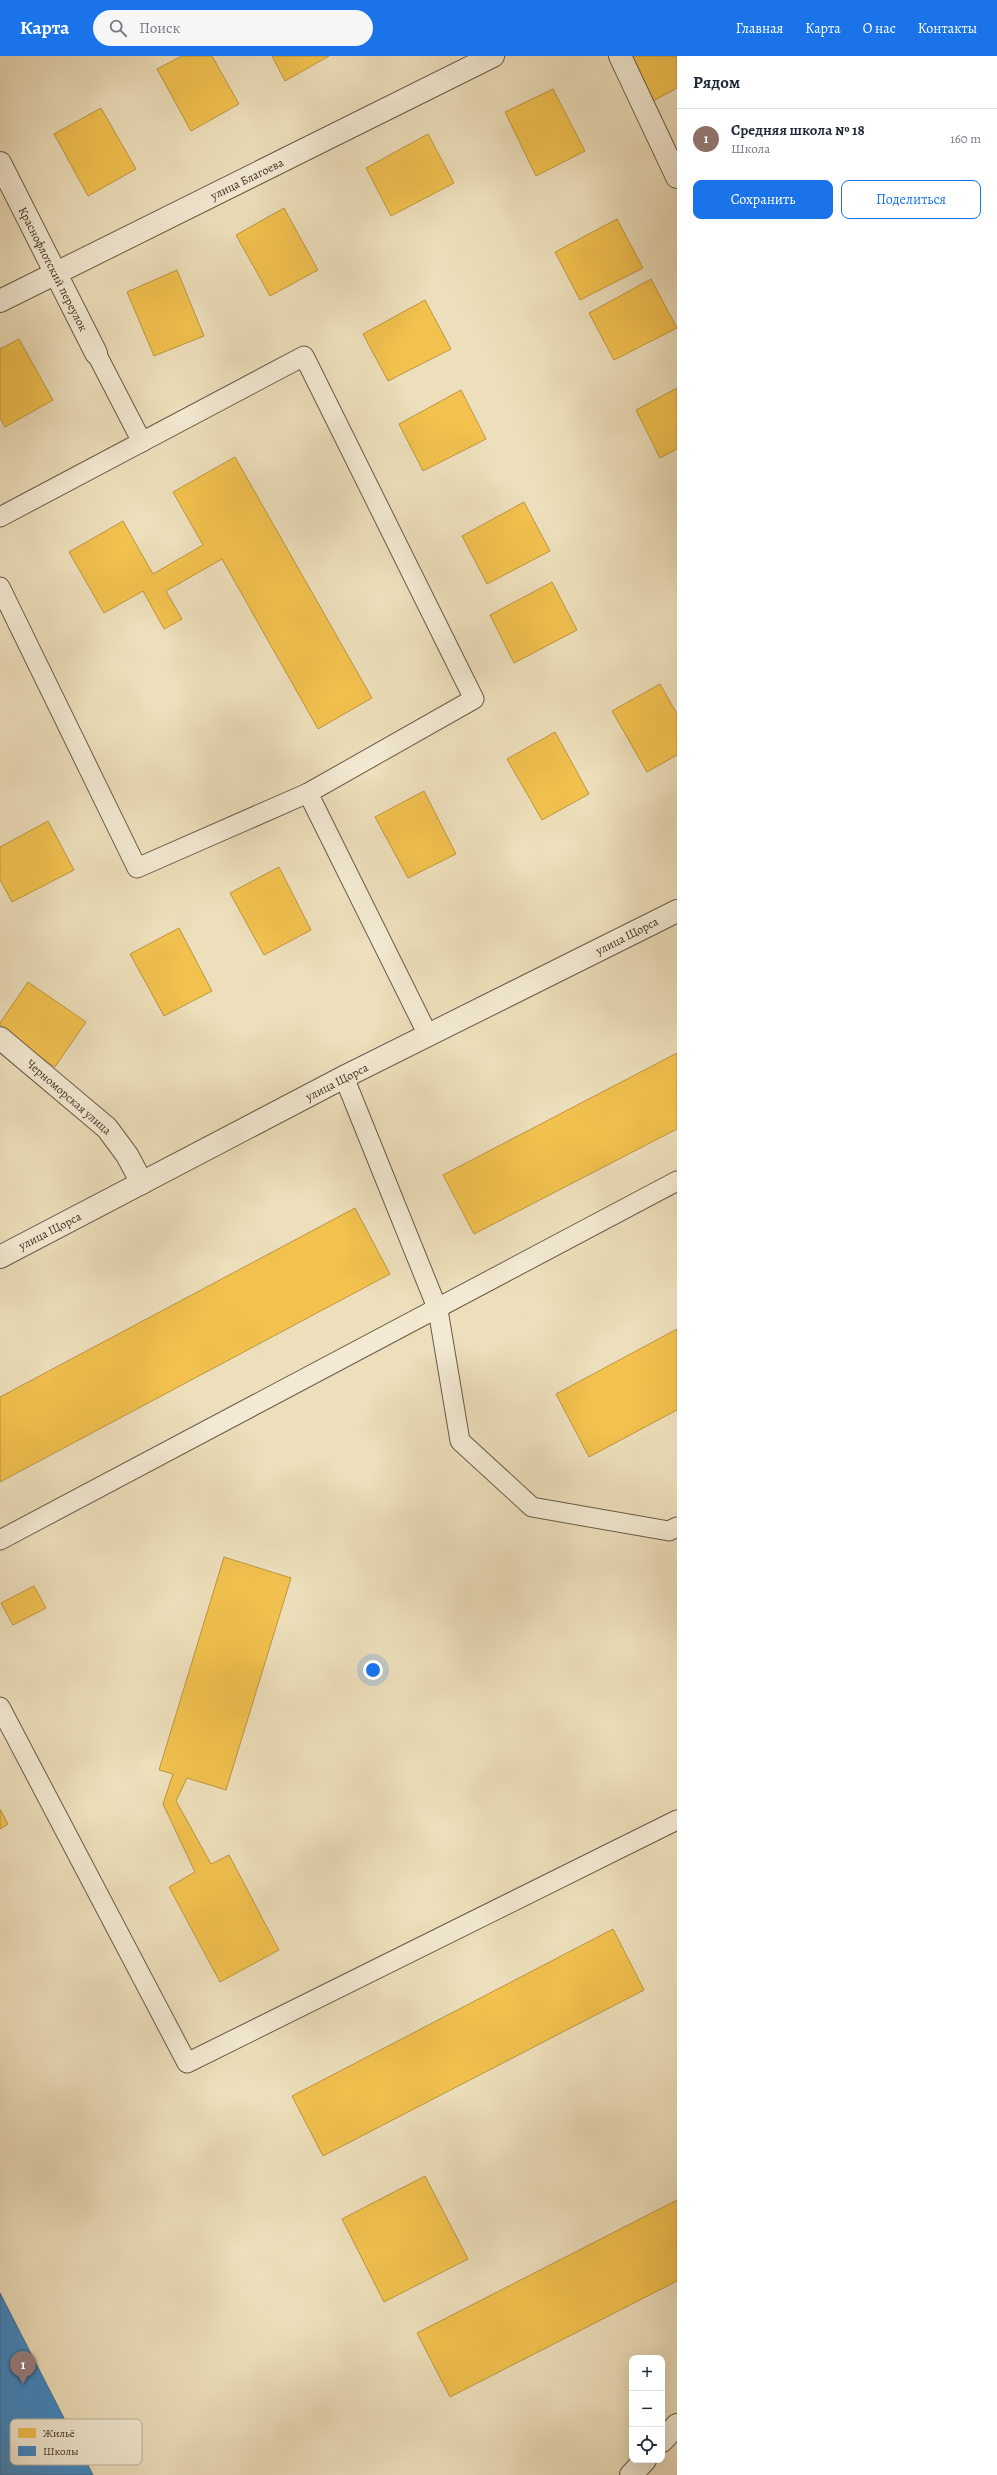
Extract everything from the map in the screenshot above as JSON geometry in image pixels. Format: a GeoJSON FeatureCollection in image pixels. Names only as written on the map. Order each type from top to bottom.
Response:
{"type":"FeatureCollection","features":[{"type":"Feature","properties":{"kind":"street","name":"улица Благоева"},"geometry":{"type":"LineString","coordinates":[[0,302],[493,56]]}},
{"type":"Feature","properties":{"kind":"street"},"geometry":{"type":"LineString","coordinates":[[620,56],[677,177]]}},
{"type":"Feature","properties":{"kind":"street","name":"Краснофлотский переулок"},"geometry":{"type":"LineString","coordinates":[[0,163],[96,353]]}},
{"type":"Feature","properties":{"kind":"street","name":"улица Щорса"},"geometry":{"type":"LineString","coordinates":[[0,1257],[344,1077],[677,911]]}},
{"type":"Feature","properties":{"kind":"street","name":"Черноморская улица"},"geometry":{"type":"LineString","coordinates":[[0,1038],[107,1128],[127,1155],[142,1183]]}},
{"type":"Feature","properties":{"kind":"street"},"geometry":{"type":"LineString","coordinates":[[665,2438],[677,2425]]}},
{"type":"Feature","properties":{"kind":"street"},"geometry":{"type":"LineString","coordinates":[[631,2475],[642,2463]]}},
{"type":"Feature","properties":{"kind":"lane"},"geometry":{"type":"LineString","coordinates":[[96,353],[142,442]]}},
{"type":"Feature","properties":{"kind":"lane"},"geometry":{"type":"LineString","coordinates":[[0,517],[304,356],[474,699],[308,793],[136,868],[0,587]]}},
{"type":"Feature","properties":{"kind":"lane"},"geometry":{"type":"LineString","coordinates":[[308,793],[428,1035]]}},
{"type":"Feature","properties":{"kind":"lane"},"geometry":{"type":"LineString","coordinates":[[344,1077],[438,1310],[460,1441],[532,1507],[669,1531],[677,1526]]}},
{"type":"Feature","properties":{"kind":"lane"},"geometry":{"type":"LineString","coordinates":[[0,1540],[438,1310],[677,1181]]}},
{"type":"Feature","properties":{"kind":"lane"},"geometry":{"type":"LineString","coordinates":[[0,1707],[187,2063],[677,1820]]}},
{"type":"Feature","properties":{"kind":"building: Жильё"},"geometry":{"type":"Polygon","coordinates":[[[182,56],[212,56],[239,104],[191,131],[157,69],[182,56]]]}},
{"type":"Feature","properties":{"kind":"building: Жильё"},"geometry":{"type":"Polygon","coordinates":[[[272,56],[329,56],[285,81],[272,56]]]}},
{"type":"Feature","properties":{"kind":"building: Жильё"},"geometry":{"type":"Polygon","coordinates":[[[627,56],[677,56],[677,88],[653,101],[627,56]]]}},
{"type":"Feature","properties":{"kind":"building: Жильё"},"geometry":{"type":"Polygon","coordinates":[[[553,89],[585,151],[536,176],[505,112],[553,89]]]}},
{"type":"Feature","properties":{"kind":"building: Жильё"},"geometry":{"type":"Polygon","coordinates":[[[101,108],[136,169],[88,196],[54,134],[101,108]]]}},
{"type":"Feature","properties":{"kind":"building: Жильё"},"geometry":{"type":"Polygon","coordinates":[[[428,134],[454,183],[391,216],[366,168],[428,134]]]}},
{"type":"Feature","properties":{"kind":"building: Жильё"},"geometry":{"type":"Polygon","coordinates":[[[284,208],[318,270],[270,296],[236,235],[284,208]]]}},
{"type":"Feature","properties":{"kind":"building: Жильё"},"geometry":{"type":"Polygon","coordinates":[[[617,219],[643,268],[580,300],[555,252],[617,219]]]}},
{"type":"Feature","properties":{"kind":"building: Жильё"},"geometry":{"type":"Polygon","coordinates":[[[177,270],[204,336],[154,356],[127,292],[177,270]]]}},
{"type":"Feature","properties":{"kind":"building: Жильё"},"geometry":{"type":"Polygon","coordinates":[[[651,279],[677,328],[614,360],[589,313],[651,279]]]}},
{"type":"Feature","properties":{"kind":"building: Жильё"},"geometry":{"type":"Polygon","coordinates":[[[425,300],[451,349],[388,381],[363,334],[425,300]]]}},
{"type":"Feature","properties":{"kind":"building: Жильё"},"geometry":{"type":"Polygon","coordinates":[[[19,339],[53,400],[5,427],[0,418],[0,349],[19,339]]]}},
{"type":"Feature","properties":{"kind":"building: Жильё"},"geometry":{"type":"Polygon","coordinates":[[[677,388],[677,449],[660,458],[636,410],[677,388]]]}},
{"type":"Feature","properties":{"kind":"building: Жильё"},"geometry":{"type":"Polygon","coordinates":[[[461,390],[486,439],[423,471],[399,424],[461,390]]]}},
{"type":"Feature","properties":{"kind":"building: Жильё"},"geometry":{"type":"Polygon","coordinates":[[[235,457],[372,698],[318,729],[222,559],[166,591],[182,619],[164,629],[143,591],[104,613],[69,552],[123,521],[153,574],[203,545],[173,492],[235,457]]]}},
{"type":"Feature","properties":{"kind":"building: Жильё"},"geometry":{"type":"Polygon","coordinates":[[[524,502],[550,551],[487,584],[462,536],[524,502]]]}},
{"type":"Feature","properties":{"kind":"building: Жильё"},"geometry":{"type":"Polygon","coordinates":[[[552,582],[577,630],[514,663],[490,615],[552,582]]]}},
{"type":"Feature","properties":{"kind":"building: Жильё"},"geometry":{"type":"Polygon","coordinates":[[[660,684],[677,714],[677,755],[647,772],[612,711],[660,684]]]}},
{"type":"Feature","properties":{"kind":"building: Жильё"},"geometry":{"type":"Polygon","coordinates":[[[555,732],[589,794],[542,820],[507,759],[555,732]]]}},
{"type":"Feature","properties":{"kind":"building: Жильё"},"geometry":{"type":"Polygon","coordinates":[[[424,791],[456,854],[408,878],[375,817],[424,791]]]}},
{"type":"Feature","properties":{"kind":"building: Жильё"},"geometry":{"type":"Polygon","coordinates":[[[48,821],[74,870],[12,902],[0,880],[0,847],[48,821]]]}},
{"type":"Feature","properties":{"kind":"building: Жильё"},"geometry":{"type":"Polygon","coordinates":[[[279,867],[311,930],[264,955],[230,893],[279,867]]]}},
{"type":"Feature","properties":{"kind":"building: Жильё"},"geometry":{"type":"Polygon","coordinates":[[[179,928],[212,991],[164,1016],[130,954],[179,928]]]}},
{"type":"Feature","properties":{"kind":"building: Жильё"},"geometry":{"type":"Polygon","coordinates":[[[28,982],[86,1022],[55,1067],[0,1030],[0,1023],[28,982]]]}},
{"type":"Feature","properties":{"kind":"building: Жильё"},"geometry":{"type":"Polygon","coordinates":[[[677,1053],[677,1129],[474,1234],[443,1175],[677,1053]]]}},
{"type":"Feature","properties":{"kind":"building: Жильё"},"geometry":{"type":"Polygon","coordinates":[[[355,1208],[390,1274],[0,1482],[0,1397],[355,1208]]]}},
{"type":"Feature","properties":{"kind":"building: Жильё"},"geometry":{"type":"Polygon","coordinates":[[[677,1329],[677,1410],[589,1457],[556,1394],[677,1329]]]}},
{"type":"Feature","properties":{"kind":"building: Жильё"},"geometry":{"type":"Polygon","coordinates":[[[224,1557],[291,1578],[226,1790],[187,1778],[176,1801],[211,1864],[229,1855],[279,1950],[220,1982],[169,1887],[195,1872],[163,1804],[173,1774],[159,1770],[224,1557]]]}},
{"type":"Feature","properties":{"kind":"building: Жильё"},"geometry":{"type":"Polygon","coordinates":[[[34,1586],[46,1608],[13,1625],[1,1603],[34,1586]]]}},
{"type":"Feature","properties":{"kind":"building: Жильё"},"geometry":{"type":"Polygon","coordinates":[[[0,1809],[8,1824],[0,1829],[0,1809]]]}},
{"type":"Feature","properties":{"kind":"building: Жильё"},"geometry":{"type":"Polygon","coordinates":[[[613,1929],[644,1990],[323,2156],[292,2096],[613,1929]]]}},
{"type":"Feature","properties":{"kind":"building: Жильё"},"geometry":{"type":"Polygon","coordinates":[[[425,2176],[468,2259],[384,2302],[342,2219],[425,2176]]]}},
{"type":"Feature","properties":{"kind":"building: Жильё"},"geometry":{"type":"Polygon","coordinates":[[[677,2200],[677,2281],[450,2397],[417,2333],[677,2200]]]}},
{"type":"Feature","properties":{"kind":"building: Школы"},"geometry":{"type":"Polygon","coordinates":[[[0,2293],[64,2419],[10,2419],[10,2465],[88,2465],[93,2475],[0,2475],[0,2293]]]}},
{"type":"Feature","properties":{"kind":"place","name":"Средняя школа № 18"},"geometry":{"type":"Point","coordinates":[23,2384]}}]}
